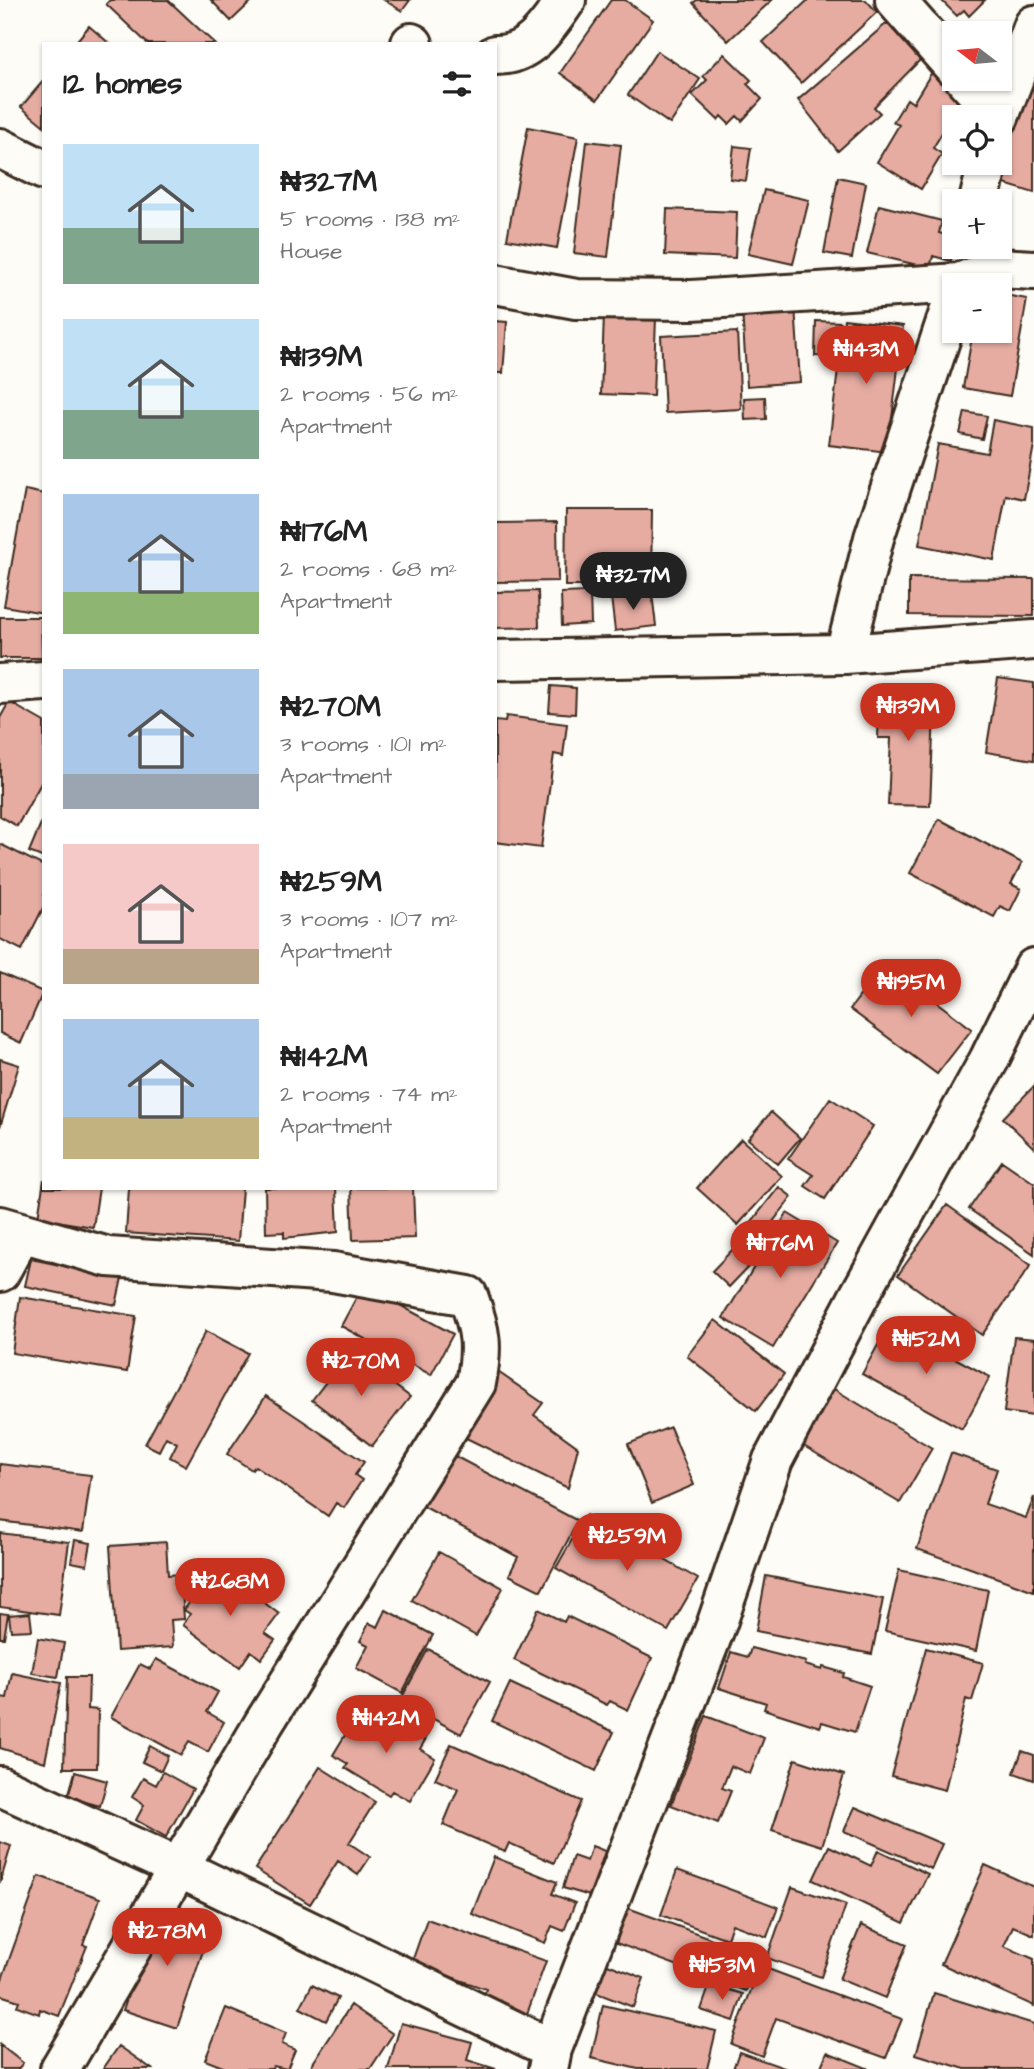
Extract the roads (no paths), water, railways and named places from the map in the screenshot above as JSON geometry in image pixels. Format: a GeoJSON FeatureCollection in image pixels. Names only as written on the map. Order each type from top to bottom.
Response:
{"type":"FeatureCollection","features":[{"type":"Feature","properties":{"kind":"street"},"geometry":{"type":"LineString","coordinates":[[497,55],[519,52],[544,32],[566,0]]}},
{"type":"Feature","properties":{"kind":"street"},"geometry":{"type":"LineString","coordinates":[[895,0],[942,53]]}},
{"type":"Feature","properties":{"kind":"street"},"geometry":{"type":"LineString","coordinates":[[1004,105],[1034,25]]}},
{"type":"Feature","properties":{"kind":"street"},"geometry":{"type":"LineString","coordinates":[[976,91],[988,105]]}},
{"type":"Feature","properties":{"kind":"street"},"geometry":{"type":"LineString","coordinates":[[0,148],[42,169]]}},
{"type":"Feature","properties":{"kind":"street"},"geometry":{"type":"LineString","coordinates":[[987,273],[997,268],[1034,270]]}},
{"type":"Feature","properties":{"kind":"street"},"geometry":{"type":"LineString","coordinates":[[497,284],[576,299],[692,300],[942,290]]}},
{"type":"Feature","properties":{"kind":"street"},"geometry":{"type":"LineString","coordinates":[[845,654],[874,538],[942,334]]}},
{"type":"Feature","properties":{"kind":"street"},"geometry":{"type":"LineString","coordinates":[[497,660],[845,654],[1034,640]]}},
{"type":"Feature","properties":{"kind":"street"},"geometry":{"type":"LineString","coordinates":[[0,684],[42,681]]}},
{"type":"Feature","properties":{"kind":"street"},"geometry":{"type":"LineString","coordinates":[[0,1786],[177,1867],[550,2059],[717,1623],[773,1460],[989,1060],[1034,968]]}},
{"type":"Feature","properties":{"kind":"street"},"geometry":{"type":"LineString","coordinates":[[0,1272],[10,1229],[108,1257],[333,1272],[468,1296],[481,1332],[481,1357],[476,1383],[386,1524],[177,1867],[61,2069]]}}]}
